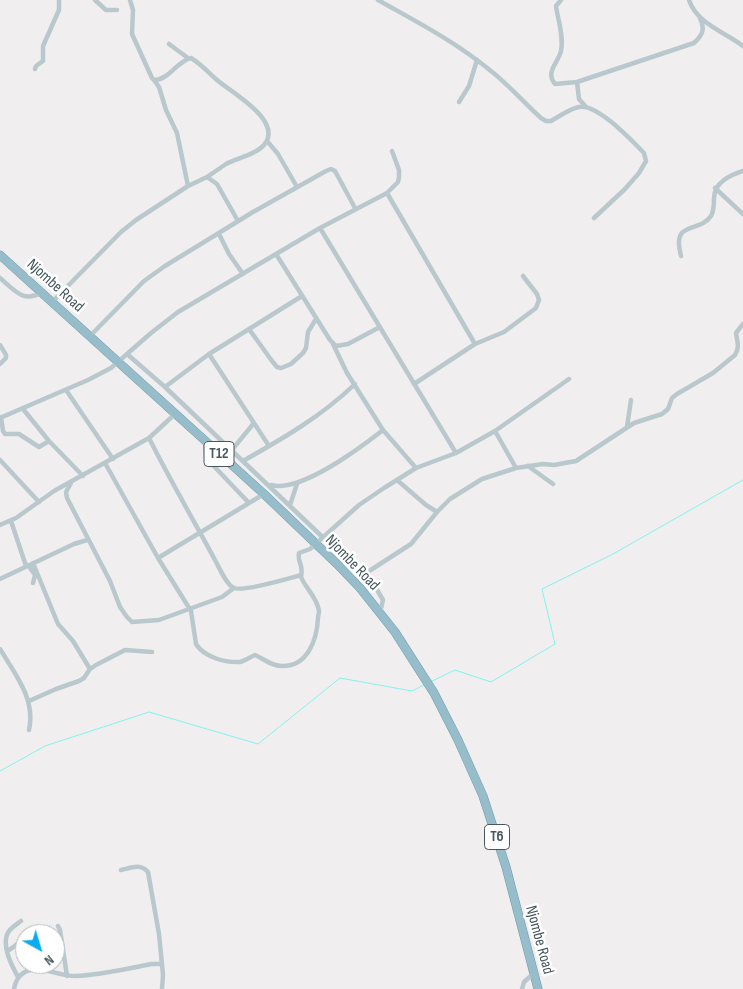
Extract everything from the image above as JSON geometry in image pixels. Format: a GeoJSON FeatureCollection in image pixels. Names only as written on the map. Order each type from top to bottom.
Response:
{"type":"FeatureCollection","features":[{"type":"Feature","properties":{"kind":"highway","name":"Njombe Road"},"geometry":{"type":"LineString","coordinates":[[0,255],[264,494],[360,588],[395,632],[434,693],[472,770],[492,820],[538,989]]}},
{"type":"Feature","properties":{"kind":"street"},"geometry":{"type":"LineString","coordinates":[[35,69],[43,61],[43,46],[60,10],[59,0]]}},
{"type":"Feature","properties":{"kind":"street"},"geometry":{"type":"LineString","coordinates":[[95,0],[106,10],[117,10]]}},
{"type":"Feature","properties":{"kind":"street"},"geometry":{"type":"LineString","coordinates":[[130,0],[133,10],[132,34],[150,75],[162,94],[166,110],[177,133],[188,186]]}},
{"type":"Feature","properties":{"kind":"street"},"geometry":{"type":"LineString","coordinates":[[378,0],[451,41],[492,71],[546,121],[551,121],[575,108],[586,106]]}},
{"type":"Feature","properties":{"kind":"street"},"geometry":{"type":"LineString","coordinates":[[561,0],[556,6],[561,49],[551,75],[555,84],[577,82],[694,43],[703,33],[704,28],[689,0]]}},
{"type":"Feature","properties":{"kind":"street"},"geometry":{"type":"LineString","coordinates":[[698,16],[742,44]]}},
{"type":"Feature","properties":{"kind":"street"},"geometry":{"type":"LineString","coordinates":[[52,302],[121,232],[146,213],[225,165],[258,150],[267,142],[267,126],[258,112],[194,60],[188,58],[169,44]]}},
{"type":"Feature","properties":{"kind":"street"},"geometry":{"type":"LineString","coordinates":[[154,80],[161,79],[188,58]]}},
{"type":"Feature","properties":{"kind":"street"},"geometry":{"type":"LineString","coordinates":[[459,102],[469,86],[476,60]]}},
{"type":"Feature","properties":{"kind":"street"},"geometry":{"type":"LineString","coordinates":[[577,82],[579,99],[586,106],[602,115],[646,156],[644,166],[639,173],[594,218]]}},
{"type":"Feature","properties":{"kind":"street"},"geometry":{"type":"LineString","coordinates":[[267,142],[278,154],[297,187]]}},
{"type":"Feature","properties":{"kind":"street"},"geometry":{"type":"LineString","coordinates":[[49,441],[39,447],[19,434],[5,434],[1,418],[88,380],[119,362],[178,312],[320,228],[386,193],[398,182],[399,177],[399,170],[392,150]]}},
{"type":"Feature","properties":{"kind":"street"},"geometry":{"type":"LineString","coordinates":[[90,336],[144,281],[165,266],[238,221],[331,169],[338,174],[355,208]]}},
{"type":"Feature","properties":{"kind":"street"},"geometry":{"type":"LineString","coordinates":[[682,256],[679,240],[681,235],[686,229],[704,223],[710,218],[714,208],[716,188],[729,176],[743,171]]}},
{"type":"Feature","properties":{"kind":"street"},"geometry":{"type":"LineString","coordinates":[[207,177],[218,184],[238,221]]}},
{"type":"Feature","properties":{"kind":"street"},"geometry":{"type":"LineString","coordinates":[[716,188],[743,214]]}},
{"type":"Feature","properties":{"kind":"street"},"geometry":{"type":"LineString","coordinates":[[386,193],[475,344]]}},
{"type":"Feature","properties":{"kind":"street"},"geometry":{"type":"LineString","coordinates":[[320,228],[456,453]]}},
{"type":"Feature","properties":{"kind":"street"},"geometry":{"type":"LineString","coordinates":[[219,234],[229,254],[243,274]]}},
{"type":"Feature","properties":{"kind":"street"},"geometry":{"type":"LineString","coordinates":[[276,254],[332,343],[336,353],[383,430],[416,468]]}},
{"type":"Feature","properties":{"kind":"street"},"geometry":{"type":"LineString","coordinates":[[414,384],[475,344],[504,332],[536,308],[539,300],[538,294],[523,276]]}},
{"type":"Feature","properties":{"kind":"street"},"geometry":{"type":"LineString","coordinates":[[0,278],[16,292],[26,297],[33,297],[42,292]]}},
{"type":"Feature","properties":{"kind":"street"},"geometry":{"type":"LineString","coordinates":[[165,387],[209,354],[302,296]]}},
{"type":"Feature","properties":{"kind":"street"},"geometry":{"type":"LineString","coordinates":[[248,329],[277,367],[281,368],[291,364],[303,353],[306,348],[308,332],[316,319]]}},
{"type":"Feature","properties":{"kind":"street"},"geometry":{"type":"LineString","coordinates":[[363,575],[411,544],[450,499],[482,479],[516,468],[576,461],[640,420],[666,412],[672,398],[713,374],[735,355],[738,351],[736,334],[743,324]]}},
{"type":"Feature","properties":{"kind":"street"},"geometry":{"type":"LineString","coordinates":[[332,343],[336,346],[348,344],[380,327]]}},
{"type":"Feature","properties":{"kind":"street"},"geometry":{"type":"LineString","coordinates":[[0,345],[6,358],[0,364]]}},
{"type":"Feature","properties":{"kind":"street"},"geometry":{"type":"LineString","coordinates":[[127,354],[165,387],[363,575],[382,595],[383,600],[380,612]]}},
{"type":"Feature","properties":{"kind":"street"},"geometry":{"type":"LineString","coordinates":[[209,354],[268,446]]}},
{"type":"Feature","properties":{"kind":"street"},"geometry":{"type":"LineString","coordinates":[[106,463],[158,558],[189,608],[196,644],[203,654],[240,662],[255,655],[267,662],[282,666],[293,664],[308,654],[318,625],[319,611],[316,599],[303,580],[303,569],[298,553],[310,548],[371,496],[416,468],[456,453],[495,432],[569,379]]}},
{"type":"Feature","properties":{"kind":"street"},"geometry":{"type":"LineString","coordinates":[[243,461],[331,405],[355,384]]}},
{"type":"Feature","properties":{"kind":"street"},"geometry":{"type":"LineString","coordinates":[[66,390],[113,459]]}},
{"type":"Feature","properties":{"kind":"street"},"geometry":{"type":"LineString","coordinates":[[627,428],[632,400]]}},
{"type":"Feature","properties":{"kind":"street"},"geometry":{"type":"LineString","coordinates":[[23,409],[49,441],[83,476]]}},
{"type":"Feature","properties":{"kind":"street"},"geometry":{"type":"LineString","coordinates":[[0,525],[11,521],[54,492],[149,438],[175,414]]}},
{"type":"Feature","properties":{"kind":"street"},"geometry":{"type":"LineString","coordinates":[[231,451],[254,424]]}},
{"type":"Feature","properties":{"kind":"street"},"geometry":{"type":"LineString","coordinates":[[268,485],[277,487],[297,484],[339,460],[383,430]]}},
{"type":"Feature","properties":{"kind":"street"},"geometry":{"type":"LineString","coordinates":[[495,432],[516,468]]}},
{"type":"Feature","properties":{"kind":"street"},"geometry":{"type":"LineString","coordinates":[[149,438],[219,568],[234,588]]}},
{"type":"Feature","properties":{"kind":"street"},"geometry":{"type":"LineString","coordinates":[[205,442],[206,455],[213,466],[249,502]]}},
{"type":"Feature","properties":{"kind":"street"},"geometry":{"type":"LineString","coordinates":[[0,460],[39,502]]}},
{"type":"Feature","properties":{"kind":"street"},"geometry":{"type":"LineString","coordinates":[[528,466],[552,484]]}},
{"type":"Feature","properties":{"kind":"street"},"geometry":{"type":"LineString","coordinates":[[397,480],[437,512]]}},
{"type":"Feature","properties":{"kind":"street"},"geometry":{"type":"LineString","coordinates":[[71,483],[66,492],[66,498],[110,581],[120,607],[130,621],[135,623],[156,620],[222,597],[234,588],[238,589],[271,583],[302,575]]}},
{"type":"Feature","properties":{"kind":"street"},"geometry":{"type":"LineString","coordinates":[[290,505],[297,484]]}},
{"type":"Feature","properties":{"kind":"street"},"geometry":{"type":"LineString","coordinates":[[158,558],[264,494]]}},
{"type":"Feature","properties":{"kind":"street"},"geometry":{"type":"LineString","coordinates":[[11,521],[29,565],[58,624],[73,641],[90,670]]}},
{"type":"Feature","properties":{"kind":"street"},"geometry":{"type":"LineString","coordinates":[[0,579],[74,544],[87,540]]}},
{"type":"Feature","properties":{"kind":"street"},"geometry":{"type":"LineString","coordinates":[[29,565],[35,575],[32,583]]}},
{"type":"Feature","properties":{"kind":"street"},"geometry":{"type":"LineString","coordinates":[[0,649],[15,672],[29,701],[31,714],[29,730]]}},
{"type":"Feature","properties":{"kind":"street"},"geometry":{"type":"LineString","coordinates":[[29,701],[79,681],[87,676],[90,670],[125,650],[152,652]]}},
{"type":"Feature","properties":{"kind":"street"},"geometry":{"type":"LineString","coordinates":[[121,870],[142,867],[148,872],[159,934],[162,989]]}},
{"type":"Feature","properties":{"kind":"street"},"geometry":{"type":"LineString","coordinates":[[18,978],[10,963],[7,935],[21,921]]}},
{"type":"Feature","properties":{"kind":"street"},"geometry":{"type":"LineString","coordinates":[[8,951],[15,946]]}},
{"type":"Feature","properties":{"kind":"street"},"geometry":{"type":"LineString","coordinates":[[65,963],[67,976]]}},
{"type":"Feature","properties":{"kind":"street"},"geometry":{"type":"LineString","coordinates":[[14,989],[18,978],[23,972],[39,968],[67,976],[161,964]]}},
{"type":"Feature","properties":{"kind":"street"},"geometry":{"type":"LineString","coordinates":[[522,989],[524,982],[534,973]]}},
{"type":"Feature","properties":{"kind":"waterway"},"geometry":{"type":"LineString","coordinates":[[430,682],[455,670],[491,682],[555,644],[542,589],[613,554],[743,480]]}},
{"type":"Feature","properties":{"kind":"waterway"},"geometry":{"type":"LineString","coordinates":[[0,771],[45,746],[149,712],[258,744],[340,678],[412,691],[424,685]]}}]}
